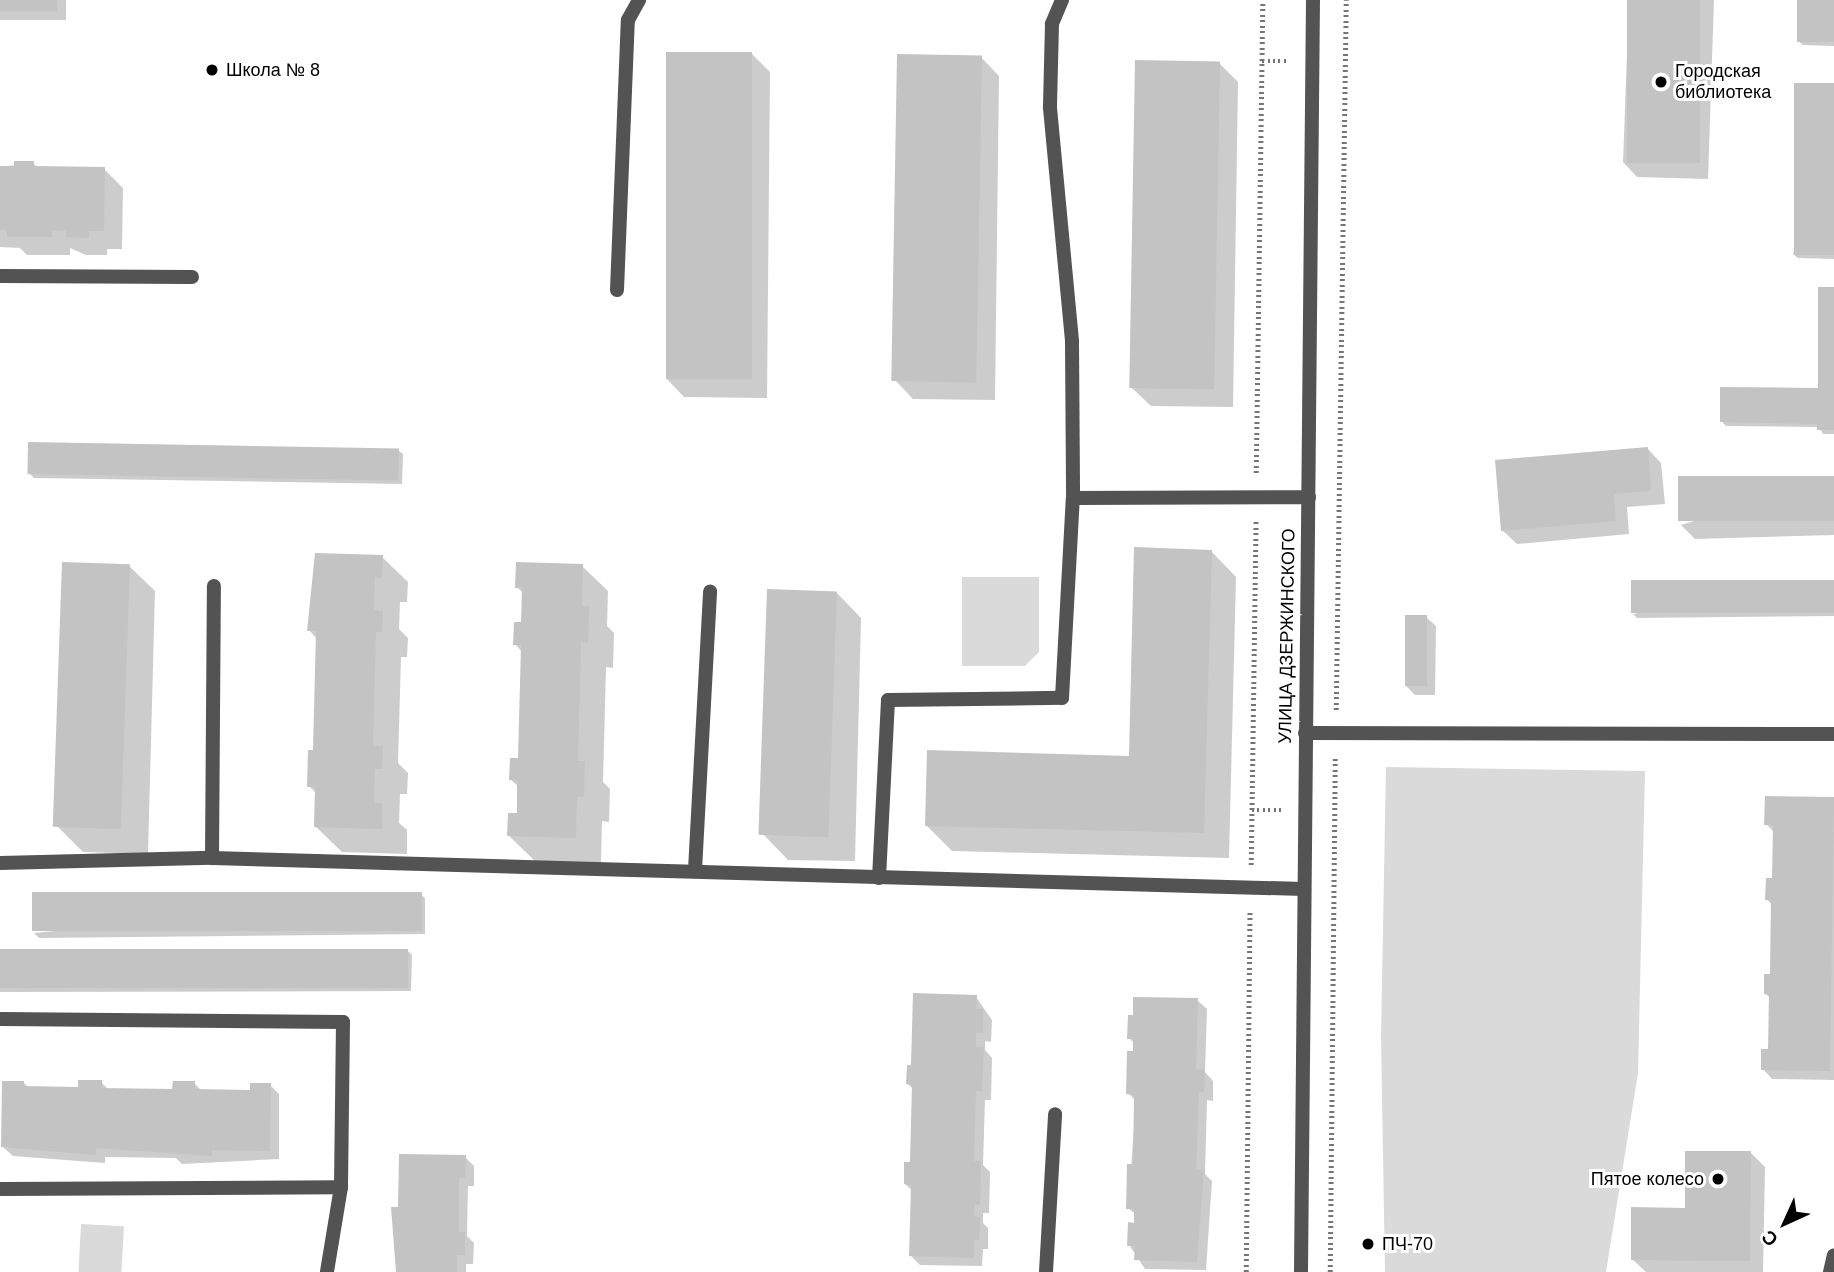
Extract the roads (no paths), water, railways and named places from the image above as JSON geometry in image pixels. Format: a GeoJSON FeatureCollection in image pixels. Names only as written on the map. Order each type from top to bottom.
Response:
{"type":"FeatureCollection","features":[{"type":"Feature","properties":{"kind":"street"},"geometry":{"type":"LineString","coordinates":[[617,290],[628,20],[639,0]]}},
{"type":"Feature","properties":{"kind":"street"},"geometry":{"type":"LineString","coordinates":[[879,878],[888,700],[1062,698],[1073,498],[1072,342],[1050,108],[1052,24],[1062,0]]}},
{"type":"Feature","properties":{"kind":"street","name":"УЛИЦА ДЗЕРЖИНСКОГО"},"geometry":{"type":"LineString","coordinates":[[1301,1272],[1313,0]]}},
{"type":"Feature","properties":{"kind":"street"},"geometry":{"type":"LineString","coordinates":[[0,276],[192,277]]}},
{"type":"Feature","properties":{"kind":"street"},"geometry":{"type":"LineString","coordinates":[[1073,498],[1309,497]]}},
{"type":"Feature","properties":{"kind":"street"},"geometry":{"type":"LineString","coordinates":[[212,858],[214,586]]}},
{"type":"Feature","properties":{"kind":"street"},"geometry":{"type":"LineString","coordinates":[[695,870],[710,591]]}},
{"type":"Feature","properties":{"kind":"street"},"geometry":{"type":"LineString","coordinates":[[1305,733],[1834,734]]}},
{"type":"Feature","properties":{"kind":"street"},"geometry":{"type":"LineString","coordinates":[[0,863],[212,858],[1304,889]]}},
{"type":"Feature","properties":{"kind":"street"},"geometry":{"type":"LineString","coordinates":[[0,1019],[342,1022],[341,1187],[327,1272]]}},
{"type":"Feature","properties":{"kind":"street"},"geometry":{"type":"LineString","coordinates":[[1046,1272],[1055,1114]]}},
{"type":"Feature","properties":{"kind":"street"},"geometry":{"type":"LineString","coordinates":[[0,1189],[341,1187]]}},
{"type":"Feature","properties":{"kind":"street"},"geometry":{"type":"LineString","coordinates":[[1830,1272],[1834,1255]]}},
{"type":"Feature","properties":{"kind":"place","name":"Школа № 8"},"geometry":{"type":"Point","coordinates":[212,70]}},
{"type":"Feature","properties":{"kind":"place","name":"Городская библиотека"},"geometry":{"type":"Point","coordinates":[1661,82]}},
{"type":"Feature","properties":{"kind":"place","name":"Пятое колесо"},"geometry":{"type":"Point","coordinates":[1718,1179]}},
{"type":"Feature","properties":{"kind":"place","name":"ПЧ-70"},"geometry":{"type":"Point","coordinates":[1368,1244]}}]}
